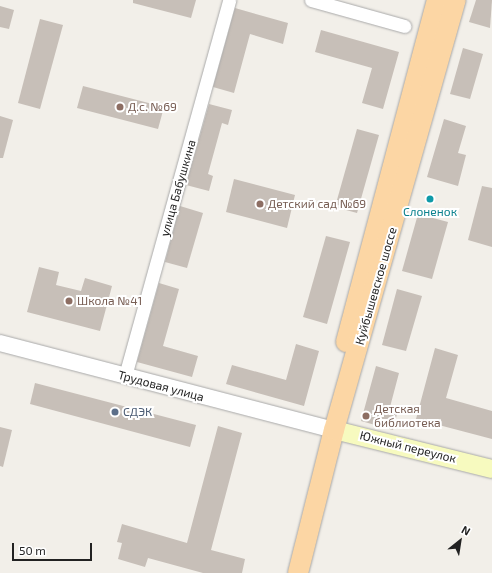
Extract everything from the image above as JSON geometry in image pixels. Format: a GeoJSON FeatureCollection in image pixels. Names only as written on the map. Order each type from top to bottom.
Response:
{"type":"FeatureCollection","features":[{"type":"Feature","properties":{"kind":"main road","name":"Куйбышевское шоссе"},"geometry":{"type":"LineString","coordinates":[[284,573],[329,428],[456,0]]}},
{"type":"Feature","properties":{"kind":"main road","name":"Куйбышевское шоссе"},"geometry":{"type":"LineString","coordinates":[[298,573],[329,428],[435,6]]}},
{"type":"Feature","properties":{"kind":"main road","name":"Южный переулок"},"geometry":{"type":"LineString","coordinates":[[329,428],[492,469]]}},
{"type":"Feature","properties":{"kind":"street","name":"улица Бабушкина"},"geometry":{"type":"LineString","coordinates":[[125,376],[229,0]]}},
{"type":"Feature","properties":{"kind":"street"},"geometry":{"type":"LineString","coordinates":[[311,0],[404,26]]}},
{"type":"Feature","properties":{"kind":"street","name":"Трудовая улица"},"geometry":{"type":"LineString","coordinates":[[0,343],[329,428]]}},
{"type":"Feature","properties":{"kind":"building"},"geometry":{"type":"Polygon","coordinates":[[[133,0],[196,0],[191,18],[133,3],[133,0]]]}},
{"type":"Feature","properties":{"kind":"building"},"geometry":{"type":"Polygon","coordinates":[[[476,0],[492,0],[490,28],[469,22],[476,0]]]}},
{"type":"Feature","properties":{"kind":"building"},"geometry":{"type":"Polygon","coordinates":[[[0,6],[14,10],[9,29],[0,27],[0,6]]]}},
{"type":"Feature","properties":{"kind":"building"},"geometry":{"type":"Polygon","coordinates":[[[235,8],[288,23],[283,44],[250,34],[234,93],[213,87],[235,8]]]}},
{"type":"Feature","properties":{"kind":"building"},"geometry":{"type":"Polygon","coordinates":[[[40,19],[63,25],[40,109],[18,103],[40,19]]]}},
{"type":"Feature","properties":{"kind":"building"},"geometry":{"type":"Polygon","coordinates":[[[321,30],[399,52],[383,109],[362,103],[372,68],[315,52],[321,30]]]}},
{"type":"Feature","properties":{"kind":"building"},"geometry":{"type":"Polygon","coordinates":[[[463,48],[483,54],[470,99],[450,94],[463,48]]]}},
{"type":"Feature","properties":{"kind":"building","name":"Д.с. №69"},"geometry":{"type":"Polygon","coordinates":[[[83,86],[164,107],[158,129],[77,108],[83,86]]]}},
{"type":"Feature","properties":{"kind":"building"},"geometry":{"type":"Polygon","coordinates":[[[209,104],[232,110],[228,125],[222,123],[208,174],[213,176],[209,191],[186,185],[209,104]]]}},
{"type":"Feature","properties":{"kind":"building"},"geometry":{"type":"Polygon","coordinates":[[[0,116],[13,120],[3,158],[0,158],[0,116]]]}},
{"type":"Feature","properties":{"kind":"building"},"geometry":{"type":"Polygon","coordinates":[[[444,119],[466,126],[458,153],[466,155],[458,186],[427,177],[444,119]]]}},
{"type":"Feature","properties":{"kind":"building"},"geometry":{"type":"Polygon","coordinates":[[[357,129],[379,135],[357,213],[335,207],[357,129]]]}},
{"type":"Feature","properties":{"kind":"building","name":"Детский сад №69"},"geometry":{"type":"Polygon","coordinates":[[[234,179],[295,195],[287,228],[226,212],[234,179]]]}},
{"type":"Feature","properties":{"kind":"building"},"geometry":{"type":"Polygon","coordinates":[[[482,186],[492,188],[492,247],[468,240],[482,186]]]}},
{"type":"Feature","properties":{"kind":"building"},"geometry":{"type":"Polygon","coordinates":[[[180,206],[203,213],[187,268],[165,262],[180,206]]]}},
{"type":"Feature","properties":{"kind":"building"},"geometry":{"type":"Polygon","coordinates":[[[418,214],[448,222],[432,279],[402,271],[418,214]]]}},
{"type":"Feature","properties":{"kind":"building"},"geometry":{"type":"Polygon","coordinates":[[[326,236],[350,242],[327,324],[303,317],[326,236]]]}},
{"type":"Feature","properties":{"kind":"building","name":"Школа №41"},"geometry":{"type":"Polygon","coordinates":[[[39,267],[59,272],[56,285],[81,291],[85,278],[112,286],[100,331],[27,312],[39,267]]]}},
{"type":"Feature","properties":{"kind":"building"},"geometry":{"type":"Polygon","coordinates":[[[159,283],[179,289],[163,346],[198,356],[192,377],[137,362],[159,283]]]}},
{"type":"Feature","properties":{"kind":"building"},"geometry":{"type":"Polygon","coordinates":[[[397,289],[422,296],[406,351],[382,345],[397,289]]]}},
{"type":"Feature","properties":{"kind":"building"},"geometry":{"type":"Polygon","coordinates":[[[296,344],[319,351],[304,406],[226,384],[232,365],[286,380],[296,344]]]}},
{"type":"Feature","properties":{"kind":"building"},"geometry":{"type":"Polygon","coordinates":[[[435,348],[458,355],[446,398],[492,411],[492,439],[416,419],[435,348]]]}},
{"type":"Feature","properties":{"kind":"building"},"geometry":{"type":"Polygon","coordinates":[[[376,366],[399,373],[390,407],[398,410],[393,430],[361,421],[376,366]]]}},
{"type":"Feature","properties":{"kind":"building"},"geometry":{"type":"Polygon","coordinates":[[[35,383],[196,425],[190,447],[30,404],[35,383]]]}},
{"type":"Feature","properties":{"kind":"building"},"geometry":{"type":"Polygon","coordinates":[[[218,426],[242,433],[211,550],[245,559],[242,573],[203,573],[148,558],[145,567],[118,559],[122,543],[117,542],[122,524],[187,543],[218,426]]]}},
{"type":"Feature","properties":{"kind":"building"},"geometry":{"type":"Polygon","coordinates":[[[0,427],[12,430],[3,467],[0,466],[0,427]]]}},
{"type":"Feature","properties":{"kind":"place","name":"Д.с. №69"},"geometry":{"type":"Point","coordinates":[120,107]}},
{"type":"Feature","properties":{"kind":"place","name":"Слоненок"},"geometry":{"type":"Point","coordinates":[430,199]}},
{"type":"Feature","properties":{"kind":"place","name":"Детский сад №69"},"geometry":{"type":"Point","coordinates":[260,204]}},
{"type":"Feature","properties":{"kind":"place","name":"Школа №41"},"geometry":{"type":"Point","coordinates":[69,301]}},
{"type":"Feature","properties":{"kind":"place","name":"СДЭК"},"geometry":{"type":"Point","coordinates":[115,412]}},
{"type":"Feature","properties":{"kind":"place","name":"Детская библиотека"},"geometry":{"type":"Point","coordinates":[366,416]}}]}
